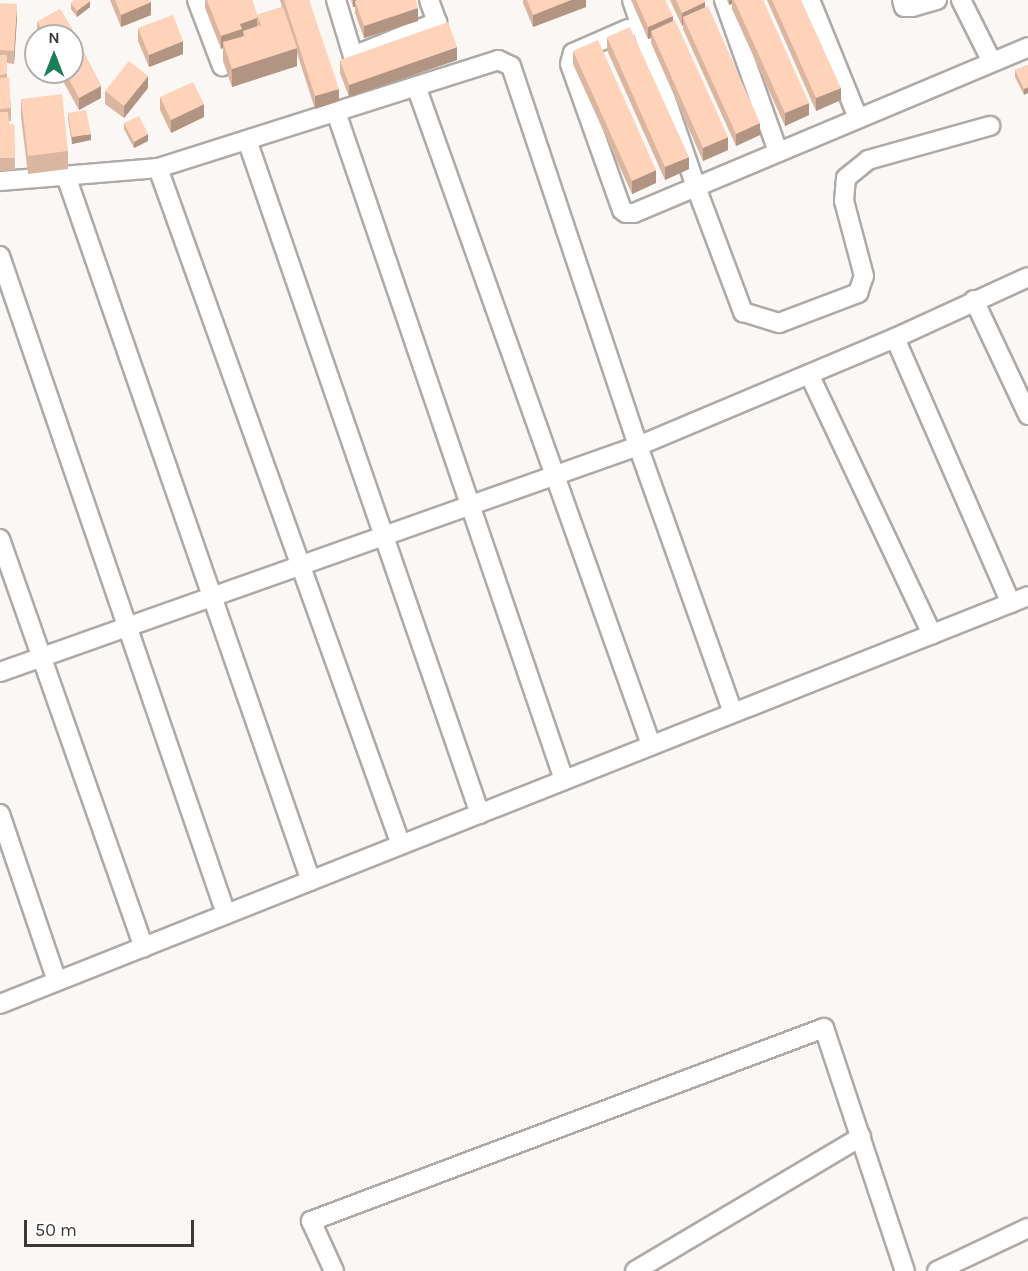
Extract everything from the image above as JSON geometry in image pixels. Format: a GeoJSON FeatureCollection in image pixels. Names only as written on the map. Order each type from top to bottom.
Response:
{"type":"FeatureCollection","features":[{"type":"Feature","properties":{"kind":"street"},"geometry":{"type":"LineString","coordinates":[[197,0],[222,66]]}},
{"type":"Feature","properties":{"kind":"street"},"geometry":{"type":"LineString","coordinates":[[336,0],[353,56],[437,22],[429,0]]}},
{"type":"Feature","properties":{"kind":"street"},"geometry":{"type":"LineString","coordinates":[[632,0],[696,187],[743,312],[779,323],[858,293],[864,276],[844,201],[846,178],[868,160],[990,126]]}},
{"type":"Feature","properties":{"kind":"street"},"geometry":{"type":"LineString","coordinates":[[724,0],[778,152]]}},
{"type":"Feature","properties":{"kind":"street"},"geometry":{"type":"LineString","coordinates":[[810,0],[858,118]]}},
{"type":"Feature","properties":{"kind":"street"},"geometry":{"type":"LineString","coordinates":[[902,0],[904,7],[937,0]]}},
{"type":"Feature","properties":{"kind":"street"},"geometry":{"type":"LineString","coordinates":[[961,0],[992,62]]}},
{"type":"Feature","properties":{"kind":"street"},"geometry":{"type":"LineString","coordinates":[[640,24],[573,53],[570,64],[622,210],[634,213],[1028,47]]}},
{"type":"Feature","properties":{"kind":"street"},"geometry":{"type":"LineString","coordinates":[[0,181],[158,168],[498,60],[511,66],[638,446],[733,713]]}},
{"type":"Feature","properties":{"kind":"street"},"geometry":{"type":"LineString","coordinates":[[417,86],[651,746]]}},
{"type":"Feature","properties":{"kind":"street"},"geometry":{"type":"LineString","coordinates":[[336,112],[564,780]]}},
{"type":"Feature","properties":{"kind":"street"},"geometry":{"type":"LineString","coordinates":[[247,140],[480,814]]}},
{"type":"Feature","properties":{"kind":"street"},"geometry":{"type":"LineString","coordinates":[[158,168],[401,845]]}},
{"type":"Feature","properties":{"kind":"street"},"geometry":{"type":"LineString","coordinates":[[66,176],[311,881]]}},
{"type":"Feature","properties":{"kind":"street"},"geometry":{"type":"LineString","coordinates":[[0,256],[226,914]]}},
{"type":"Feature","properties":{"kind":"street"},"geometry":{"type":"LineString","coordinates":[[0,672],[638,446],[895,338],[1028,277]]}},
{"type":"Feature","properties":{"kind":"street"},"geometry":{"type":"LineString","coordinates":[[974,300],[1028,415]]}},
{"type":"Feature","properties":{"kind":"street"},"geometry":{"type":"LineString","coordinates":[[0,1004],[1020,599],[895,338]]}},
{"type":"Feature","properties":{"kind":"street"},"geometry":{"type":"LineString","coordinates":[[809,374],[932,634]]}},
{"type":"Feature","properties":{"kind":"street"},"geometry":{"type":"LineString","coordinates":[[0,539],[144,947]]}},
{"type":"Feature","properties":{"kind":"street"},"geometry":{"type":"LineString","coordinates":[[0,814],[57,981]]}},
{"type":"Feature","properties":{"kind":"street"},"geometry":{"type":"LineString","coordinates":[[334,1271],[311,1221],[824,1028],[904,1271]]}},
{"type":"Feature","properties":{"kind":"street"},"geometry":{"type":"LineString","coordinates":[[635,1271],[861,1137]]}},
{"type":"Feature","properties":{"kind":"street"},"geometry":{"type":"LineString","coordinates":[[937,1271],[1028,1228]]}},
{"type":"Feature","properties":{"kind":"building"},"geometry":{"type":"Polygon","coordinates":[[[74,0],[90,1],[77,11],[71,3],[74,0]]]}},
{"type":"Feature","properties":{"kind":"building"},"geometry":{"type":"Polygon","coordinates":[[[115,0],[150,0],[151,2],[121,15],[115,0]]]}},
{"type":"Feature","properties":{"kind":"building"},"geometry":{"type":"Polygon","coordinates":[[[207,0],[252,0],[257,18],[240,24],[242,29],[221,36],[207,0]]]}},
{"type":"Feature","properties":{"kind":"building"},"geometry":{"type":"Polygon","coordinates":[[[284,0],[309,0],[339,89],[315,96],[284,0]]]}},
{"type":"Feature","properties":{"kind":"building"},"geometry":{"type":"Polygon","coordinates":[[[416,0],[418,8],[364,26],[355,1],[416,0]]]}},
{"type":"Feature","properties":{"kind":"building"},"geometry":{"type":"Polygon","coordinates":[[[527,0],[571,0],[533,15],[527,0]]]}},
{"type":"Feature","properties":{"kind":"building"},"geometry":{"type":"Polygon","coordinates":[[[636,0],[665,0],[673,16],[648,27],[636,0]]]}},
{"type":"Feature","properties":{"kind":"building"},"geometry":{"type":"Polygon","coordinates":[[[676,0],[705,0],[705,2],[682,13],[676,0]]]}},
{"type":"Feature","properties":{"kind":"building"},"geometry":{"type":"Polygon","coordinates":[[[734,0],[763,0],[809,103],[785,113],[734,0]]]}},
{"type":"Feature","properties":{"kind":"building"},"geometry":{"type":"Polygon","coordinates":[[[772,0],[801,0],[841,88],[816,98],[772,0]]]}},
{"type":"Feature","properties":{"kind":"building"},"geometry":{"type":"Polygon","coordinates":[[[0,3],[17,4],[14,51],[0,50],[0,3]]]}},
{"type":"Feature","properties":{"kind":"building"},"geometry":{"type":"Polygon","coordinates":[[[708,6],[760,123],[736,134],[683,17],[708,6]]]}},
{"type":"Feature","properties":{"kind":"building"},"geometry":{"type":"Polygon","coordinates":[[[283,7],[297,48],[232,69],[223,42],[245,36],[243,31],[261,25],[257,15],[283,7]]]}},
{"type":"Feature","properties":{"kind":"building"},"geometry":{"type":"Polygon","coordinates":[[[60,9],[69,24],[38,24],[37,22],[60,9]]]}},
{"type":"Feature","properties":{"kind":"building"},"geometry":{"type":"Polygon","coordinates":[[[173,15],[183,41],[149,55],[138,28],[173,15]]]}},
{"type":"Feature","properties":{"kind":"building"},"geometry":{"type":"Polygon","coordinates":[[[675,20],[728,137],[703,148],[651,31],[675,20]]]}},
{"type":"Feature","properties":{"kind":"building"},"geometry":{"type":"Polygon","coordinates":[[[448,22],[457,47],[349,85],[340,60],[448,22]]]}},
{"type":"Feature","properties":{"kind":"building"},"geometry":{"type":"Polygon","coordinates":[[[630,27],[689,157],[665,167],[607,37],[630,27]]]}},
{"type":"Feature","properties":{"kind":"building"},"geometry":{"type":"Polygon","coordinates":[[[598,40],[656,170],[632,181],[573,51],[598,40]]]}},
{"type":"Feature","properties":{"kind":"building"},"geometry":{"type":"Polygon","coordinates":[[[84,53],[101,86],[79,98],[71,84],[84,84],[84,53]]]}},
{"type":"Feature","properties":{"kind":"building"},"geometry":{"type":"Polygon","coordinates":[[[0,55],[7,55],[7,74],[0,75],[0,55]]]}},
{"type":"Feature","properties":{"kind":"building"},"geometry":{"type":"Polygon","coordinates":[[[129,61],[148,76],[124,106],[105,91],[129,61]]]}},
{"type":"Feature","properties":{"kind":"building"},"geometry":{"type":"Polygon","coordinates":[[[1028,65],[1028,87],[1024,89],[1015,70],[1028,65]]]}},
{"type":"Feature","properties":{"kind":"building"},"geometry":{"type":"Polygon","coordinates":[[[9,77],[11,108],[0,109],[0,78],[9,77]]]}},
{"type":"Feature","properties":{"kind":"building"},"geometry":{"type":"Polygon","coordinates":[[[193,82],[204,104],[171,120],[160,97],[193,82]]]}},
{"type":"Feature","properties":{"kind":"building"},"geometry":{"type":"Polygon","coordinates":[[[62,94],[68,151],[28,156],[21,99],[62,94]]]}},
{"type":"Feature","properties":{"kind":"building"},"geometry":{"type":"Polygon","coordinates":[[[86,110],[91,134],[72,137],[68,113],[86,110]]]}},
{"type":"Feature","properties":{"kind":"building"},"geometry":{"type":"Polygon","coordinates":[[[0,112],[8,112],[9,124],[14,124],[15,158],[0,158],[0,112]]]}},
{"type":"Feature","properties":{"kind":"building"},"geometry":{"type":"Polygon","coordinates":[[[139,116],[148,134],[134,142],[124,123],[139,116]]]}}]}
